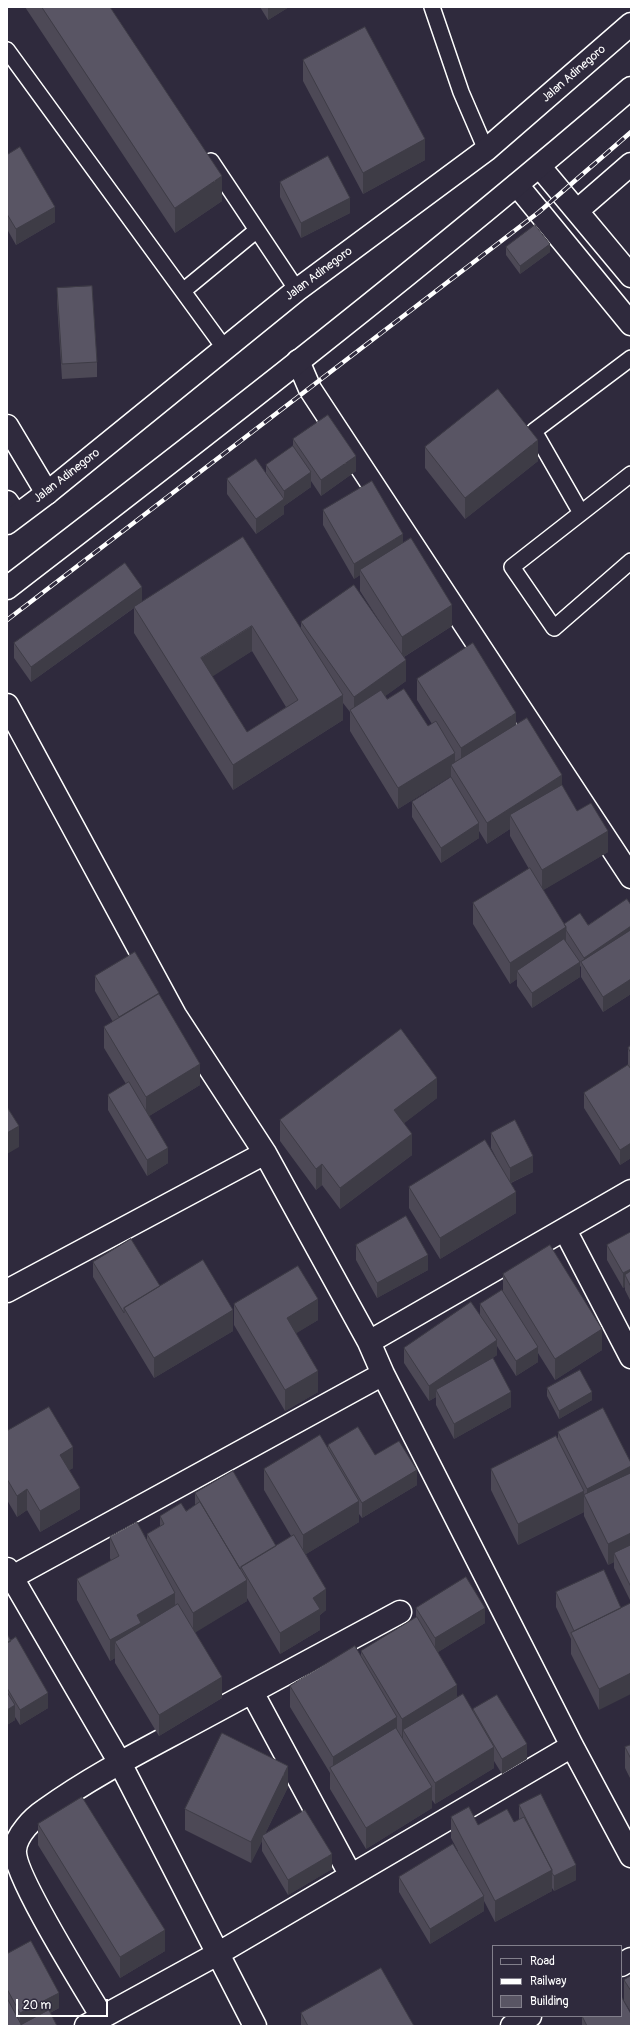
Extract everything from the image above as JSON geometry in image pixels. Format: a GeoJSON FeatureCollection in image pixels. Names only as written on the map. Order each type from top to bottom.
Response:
{"type":"FeatureCollection","features":[{"type":"Feature","properties":{"kind":"main road","name":"Jalan Adinegoro"},"geometry":{"type":"LineString","coordinates":[[10,513],[47,493],[297,290],[486,150],[631,24]]}},
{"type":"Feature","properties":{"kind":"main road"},"geometry":{"type":"LineString","coordinates":[[7,588],[212,430],[517,185],[631,88]]}},
{"type":"Feature","properties":{"kind":"main road"},"geometry":{"type":"LineString","coordinates":[[578,210],[631,164]]}},
{"type":"Feature","properties":{"kind":"main road"},"geometry":{"type":"LineString","coordinates":[[540,166],[578,210],[631,276]]}},
{"type":"Feature","properties":{"kind":"main road"},"geometry":{"type":"LineString","coordinates":[[517,185],[631,324]]}},
{"type":"Feature","properties":{"kind":"main road"},"geometry":{"type":"LineString","coordinates":[[594,279],[617,259]]}},
{"type":"Feature","properties":{"kind":"main road"},"geometry":{"type":"LineString","coordinates":[[298,361],[310,389],[631,877]]}},
{"type":"Feature","properties":{"kind":"main road"},"geometry":{"type":"LineString","coordinates":[[7,426],[47,493]]}},
{"type":"Feature","properties":{"kind":"main road"},"geometry":{"type":"LineString","coordinates":[[7,705],[175,1015],[264,1153],[369,1342],[383,1374],[572,1746],[631,1856]]}},
{"type":"Feature","properties":{"kind":"main road"},"geometry":{"type":"LineString","coordinates":[[7,1291],[264,1153]]}},
{"type":"Feature","properties":{"kind":"main road"},"geometry":{"type":"LineString","coordinates":[[369,1342],[631,1191]]}},
{"type":"Feature","properties":{"kind":"main road"},"geometry":{"type":"LineString","coordinates":[[565,1230],[631,1357]]}},
{"type":"Feature","properties":{"kind":"main road"},"geometry":{"type":"LineString","coordinates":[[255,2026],[219,1952],[120,1763],[9,1575],[383,1374]]}},
{"type":"Feature","properties":{"kind":"main road"},"geometry":{"type":"LineString","coordinates":[[400,1612],[120,1763],[44,1810],[18,1839],[15,1851],[19,1868],[48,1924],[94,2021],[219,1952],[350,1874],[572,1746]]}},
{"type":"Feature","properties":{"kind":"main road"},"geometry":{"type":"LineString","coordinates":[[252,1692],[350,1874]]}},
{"type":"Feature","properties":{"kind":"main road"},"geometry":{"type":"LineString","coordinates":[[622,1964],[631,1959]]}},
{"type":"Feature","properties":{"kind":"main road"},"geometry":{"type":"LineString","coordinates":[[512,2026],[528,2017]]}},
{"type":"Feature","properties":{"kind":"lane"},"geometry":{"type":"LineString","coordinates":[[432,7],[461,92],[486,150]]}},
{"type":"Feature","properties":{"kind":"lane"},"geometry":{"type":"LineString","coordinates":[[7,50],[225,349]]}},
{"type":"Feature","properties":{"kind":"lane"},"geometry":{"type":"LineString","coordinates":[[204,152],[297,290]]}},
{"type":"Feature","properties":{"kind":"lane"},"geometry":{"type":"LineString","coordinates":[[183,291],[257,230]]}},
{"type":"Feature","properties":{"kind":"lane"},"geometry":{"type":"LineString","coordinates":[[581,513],[534,431],[631,358]]}},
{"type":"Feature","properties":{"kind":"lane"},"geometry":{"type":"LineString","coordinates":[[631,474],[512,567],[554,628],[631,562]]}},
{"type":"Feature","properties":{"kind":"building"},"geometry":{"type":"Polygon","coordinates":[[[42,7],[110,7],[222,176],[175,208],[42,7]]]}},
{"type":"Feature","properties":{"kind":"building"},"geometry":{"type":"Polygon","coordinates":[[[365,27],[425,139],[363,173],[303,60],[365,27]]]}},
{"type":"Feature","properties":{"kind":"building"},"geometry":{"type":"Polygon","coordinates":[[[20,147],[55,207],[16,229],[7,214],[7,155],[20,147]]]}},
{"type":"Feature","properties":{"kind":"building"},"geometry":{"type":"Polygon","coordinates":[[[328,156],[350,198],[301,223],[280,182],[328,156]]]}},
{"type":"Feature","properties":{"kind":"building"},"geometry":{"type":"Polygon","coordinates":[[[535,225],[550,244],[520,266],[506,247],[535,225]]]}},
{"type":"Feature","properties":{"kind":"building"},"geometry":{"type":"Polygon","coordinates":[[[92,286],[97,362],[62,364],[57,288],[92,286]]]}},
{"type":"Feature","properties":{"kind":"building"},"geometry":{"type":"Polygon","coordinates":[[[498,389],[538,440],[465,498],[425,447],[498,389]]]}},
{"type":"Feature","properties":{"kind":"building"},"geometry":{"type":"Polygon","coordinates":[[[328,415],[356,456],[321,480],[293,439],[328,415]]]}},
{"type":"Feature","properties":{"kind":"building"},"geometry":{"type":"Polygon","coordinates":[[[293,446],[311,472],[284,491],[266,465],[293,446]]]}},
{"type":"Feature","properties":{"kind":"building"},"geometry":{"type":"Polygon","coordinates":[[[256,459],[284,499],[256,519],[227,479],[256,459]]]}},
{"type":"Feature","properties":{"kind":"building"},"geometry":{"type":"Polygon","coordinates":[[[372,481],[403,534],[354,564],[323,510],[372,481]]]}},
{"type":"Feature","properties":{"kind":"building"},"geometry":{"type":"Polygon","coordinates":[[[243,537],[343,695],[233,765],[134,607],[243,537]],[[252,626],[201,658],[247,732],[298,700],[252,626]]]}},
{"type":"Feature","properties":{"kind":"building"},"geometry":{"type":"Polygon","coordinates":[[[411,538],[452,605],[402,637],[360,570],[411,538]]]}},
{"type":"Feature","properties":{"kind":"building"},"geometry":{"type":"Polygon","coordinates":[[[125,563],[142,587],[31,667],[14,643],[125,563]]]}},
{"type":"Feature","properties":{"kind":"building"},"geometry":{"type":"Polygon","coordinates":[[[354,585],[406,660],[354,697],[301,622],[354,585]]]}},
{"type":"Feature","properties":{"kind":"building"},"geometry":{"type":"Polygon","coordinates":[[[473,643],[516,713],[461,748],[417,679],[473,643]]]}},
{"type":"Feature","properties":{"kind":"building"},"geometry":{"type":"Polygon","coordinates":[[[404,689],[428,726],[436,721],[455,753],[398,788],[350,710],[381,690],[387,699],[404,689]]]}},
{"type":"Feature","properties":{"kind":"building"},"geometry":{"type":"Polygon","coordinates":[[[527,718],[562,775],[487,823],[451,765],[527,718]]]}},
{"type":"Feature","properties":{"kind":"building"},"geometry":{"type":"Polygon","coordinates":[[[451,777],[479,823],[441,848],[412,802],[451,777]]]}},
{"type":"Feature","properties":{"kind":"building"},"geometry":{"type":"Polygon","coordinates":[[[562,785],[577,811],[591,803],[608,831],[542,870],[510,815],[562,785]]]}},
{"type":"Feature","properties":{"kind":"building"},"geometry":{"type":"Polygon","coordinates":[[[530,868],[566,927],[510,963],[473,903],[530,868]]]}},
{"type":"Feature","properties":{"kind":"building"},"geometry":{"type":"Polygon","coordinates":[[[627,899],[631,905],[631,926],[584,958],[566,930],[564,924],[580,913],[588,925],[627,899]]]}},
{"type":"Feature","properties":{"kind":"building"},"geometry":{"type":"Polygon","coordinates":[[[631,930],[631,979],[603,997],[581,962],[631,930]]]}},
{"type":"Feature","properties":{"kind":"building"},"geometry":{"type":"Polygon","coordinates":[[[564,939],[580,962],[532,993],[517,971],[564,939]]]}},
{"type":"Feature","properties":{"kind":"building"},"geometry":{"type":"Polygon","coordinates":[[[135,952],[159,993],[119,1017],[95,976],[135,952]]]}},
{"type":"Feature","properties":{"kind":"building"},"geometry":{"type":"Polygon","coordinates":[[[159,994],[200,1064],[146,1097],[104,1027],[159,994]]]}},
{"type":"Feature","properties":{"kind":"building"},"geometry":{"type":"Polygon","coordinates":[[[401,1029],[437,1078],[394,1110],[412,1134],[340,1188],[322,1164],[316,1169],[280,1120],[401,1029]]]}},
{"type":"Feature","properties":{"kind":"building"},"geometry":{"type":"Polygon","coordinates":[[[631,1045],[631,1053],[628,1048],[631,1045]]]}},
{"type":"Feature","properties":{"kind":"building"},"geometry":{"type":"Polygon","coordinates":[[[628,1065],[631,1069],[631,1143],[620,1150],[584,1093],[628,1065]]]}},
{"type":"Feature","properties":{"kind":"building"},"geometry":{"type":"Polygon","coordinates":[[[129,1082],[168,1148],[147,1160],[108,1095],[129,1082]]]}},
{"type":"Feature","properties":{"kind":"building"},"geometry":{"type":"Polygon","coordinates":[[[7,1107],[19,1126],[7,1133],[7,1107]]]}},
{"type":"Feature","properties":{"kind":"building"},"geometry":{"type":"Polygon","coordinates":[[[515,1120],[533,1156],[510,1168],[491,1133],[515,1120]]]}},
{"type":"Feature","properties":{"kind":"building"},"geometry":{"type":"Polygon","coordinates":[[[485,1140],[516,1192],[440,1238],[409,1187],[485,1140]]]}},
{"type":"Feature","properties":{"kind":"building"},"geometry":{"type":"Polygon","coordinates":[[[406,1216],[428,1255],[377,1283],[356,1245],[406,1216]]]}},
{"type":"Feature","properties":{"kind":"building"},"geometry":{"type":"Polygon","coordinates":[[[631,1232],[631,1269],[623,1273],[607,1245],[631,1232]]]}},
{"type":"Feature","properties":{"kind":"building"},"geometry":{"type":"Polygon","coordinates":[[[131,1239],[160,1286],[124,1308],[124,1313],[93,1262],[131,1239]]]}},
{"type":"Feature","properties":{"kind":"building"},"geometry":{"type":"Polygon","coordinates":[[[550,1245],[602,1329],[555,1359],[503,1274],[550,1245]]]}},
{"type":"Feature","properties":{"kind":"building"},"geometry":{"type":"Polygon","coordinates":[[[203,1260],[233,1310],[154,1358],[124,1308],[203,1260]]]}},
{"type":"Feature","properties":{"kind":"building"},"geometry":{"type":"Polygon","coordinates":[[[298,1266],[318,1299],[287,1318],[318,1371],[285,1390],[234,1304],[298,1266]]]}},
{"type":"Feature","properties":{"kind":"building"},"geometry":{"type":"Polygon","coordinates":[[[631,1271],[631,1287],[625,1275],[631,1271]]]}},
{"type":"Feature","properties":{"kind":"building"},"geometry":{"type":"Polygon","coordinates":[[[502,1290],[538,1347],[516,1361],[480,1304],[502,1290]]]}},
{"type":"Feature","properties":{"kind":"building"},"geometry":{"type":"Polygon","coordinates":[[[471,1302],[497,1340],[429,1386],[404,1348],[471,1302]]]}},
{"type":"Feature","properties":{"kind":"building"},"geometry":{"type":"Polygon","coordinates":[[[493,1358],[511,1392],[454,1424],[436,1390],[493,1358]]]}},
{"type":"Feature","properties":{"kind":"building"},"geometry":{"type":"Polygon","coordinates":[[[580,1370],[592,1392],[559,1411],[547,1388],[580,1370]]]}},
{"type":"Feature","properties":{"kind":"building"},"geometry":{"type":"Polygon","coordinates":[[[49,1407],[73,1447],[60,1455],[80,1488],[40,1511],[27,1489],[17,1496],[7,1479],[7,1431],[49,1407]]]}},
{"type":"Feature","properties":{"kind":"building"},"geometry":{"type":"Polygon","coordinates":[[[603,1408],[631,1463],[631,1466],[587,1489],[558,1432],[603,1408]]]}},
{"type":"Feature","properties":{"kind":"building"},"geometry":{"type":"Polygon","coordinates":[[[358,1427],[375,1455],[399,1441],[417,1470],[362,1503],[328,1445],[358,1427]]]}},
{"type":"Feature","properties":{"kind":"building"},"geometry":{"type":"Polygon","coordinates":[[[320,1435],[359,1501],[303,1535],[264,1469],[320,1435]]]}},
{"type":"Feature","properties":{"kind":"building"},"geometry":{"type":"Polygon","coordinates":[[[556,1436],[584,1491],[518,1524],[491,1469],[556,1436]]]}},
{"type":"Feature","properties":{"kind":"building"},"geometry":{"type":"Polygon","coordinates":[[[233,1471],[276,1546],[240,1569],[195,1493],[233,1471]]]}},
{"type":"Feature","properties":{"kind":"building"},"geometry":{"type":"Polygon","coordinates":[[[631,1473],[631,1533],[608,1544],[584,1495],[631,1473]]]}},
{"type":"Feature","properties":{"kind":"building"},"geometry":{"type":"Polygon","coordinates":[[[200,1502],[247,1580],[193,1613],[147,1534],[164,1524],[160,1516],[181,1503],[186,1511],[200,1502]]]}},
{"type":"Feature","properties":{"kind":"building"},"geometry":{"type":"Polygon","coordinates":[[[137,1522],[175,1593],[137,1615],[141,1623],[110,1640],[77,1579],[119,1556],[110,1537],[137,1522]]]}},
{"type":"Feature","properties":{"kind":"building"},"geometry":{"type":"Polygon","coordinates":[[[294,1535],[326,1589],[313,1598],[320,1609],[280,1633],[241,1567],[294,1535]]]}},
{"type":"Feature","properties":{"kind":"building"},"geometry":{"type":"Polygon","coordinates":[[[631,1545],[631,1587],[614,1553],[631,1545]]]}},
{"type":"Feature","properties":{"kind":"building"},"geometry":{"type":"Polygon","coordinates":[[[604,1570],[621,1608],[574,1631],[556,1592],[604,1570]]]}},
{"type":"Feature","properties":{"kind":"building"},"geometry":{"type":"Polygon","coordinates":[[[466,1577],[485,1608],[435,1638],[416,1608],[466,1577]]]}},
{"type":"Feature","properties":{"kind":"building"},"geometry":{"type":"Polygon","coordinates":[[[631,1603],[631,1673],[599,1689],[571,1633],[631,1603]]]}},
{"type":"Feature","properties":{"kind":"building"},"geometry":{"type":"Polygon","coordinates":[[[178,1604],[222,1677],[159,1715],[115,1642],[178,1604]]]}},
{"type":"Feature","properties":{"kind":"building"},"geometry":{"type":"Polygon","coordinates":[[[417,1617],[457,1685],[402,1719],[361,1651],[417,1617]]]}},
{"type":"Feature","properties":{"kind":"building"},"geometry":{"type":"Polygon","coordinates":[[[7,1634],[11,1641],[7,1643],[7,1634]]]}},
{"type":"Feature","properties":{"kind":"building"},"geometry":{"type":"Polygon","coordinates":[[[16,1637],[48,1693],[20,1710],[7,1688],[7,1643],[16,1637]]]}},
{"type":"Feature","properties":{"kind":"building"},"geometry":{"type":"Polygon","coordinates":[[[355,1646],[397,1717],[333,1757],[290,1686],[355,1646]]]}},
{"type":"Feature","properties":{"kind":"building"},"geometry":{"type":"Polygon","coordinates":[[[7,1692],[15,1705],[7,1710],[7,1692]]]}},
{"type":"Feature","properties":{"kind":"building"},"geometry":{"type":"Polygon","coordinates":[[[463,1694],[494,1747],[435,1783],[403,1730],[463,1694]]]}},
{"type":"Feature","properties":{"kind":"building"},"geometry":{"type":"Polygon","coordinates":[[[497,1695],[527,1744],[502,1759],[473,1709],[497,1695]]]}},
{"type":"Feature","properties":{"kind":"building"},"geometry":{"type":"Polygon","coordinates":[[[396,1728],[432,1787],[366,1828],[330,1768],[396,1728]]]}},
{"type":"Feature","properties":{"kind":"building"},"geometry":{"type":"Polygon","coordinates":[[[222,1733],[288,1766],[251,1842],[185,1809],[222,1733]]]}},
{"type":"Feature","properties":{"kind":"building"},"geometry":{"type":"Polygon","coordinates":[[[631,1745],[631,1759],[625,1747],[631,1745]]]}},
{"type":"Feature","properties":{"kind":"building"},"geometry":{"type":"Polygon","coordinates":[[[541,1794],[576,1865],[554,1876],[519,1805],[541,1794]]]}},
{"type":"Feature","properties":{"kind":"building"},"geometry":{"type":"Polygon","coordinates":[[[82,1797],[165,1930],[120,1957],[38,1824],[82,1797]]]}},
{"type":"Feature","properties":{"kind":"building"},"geometry":{"type":"Polygon","coordinates":[[[469,1807],[478,1825],[507,1809],[514,1822],[524,1817],[552,1870],[495,1901],[451,1817],[469,1807]]]}},
{"type":"Feature","properties":{"kind":"building"},"geometry":{"type":"Polygon","coordinates":[[[305,1810],[332,1854],[288,1880],[262,1836],[305,1810]]]}},
{"type":"Feature","properties":{"kind":"building"},"geometry":{"type":"Polygon","coordinates":[[[453,1844],[484,1896],[430,1929],[399,1877],[453,1844]]]}},
{"type":"Feature","properties":{"kind":"building"},"geometry":{"type":"Polygon","coordinates":[[[31,1941],[59,1993],[20,2013],[7,1989],[7,1954],[31,1941]]]}},
{"type":"Feature","properties":{"kind":"building"},"geometry":{"type":"Polygon","coordinates":[[[381,1968],[414,2026],[308,2026],[301,2013],[381,1968]]]}},
{"type":"Feature","properties":{"kind":"building"},"geometry":{"type":"Polygon","coordinates":[[[631,1976],[631,1991],[624,1980],[631,1976]]]}},
{"type":"Feature","properties":{"kind":"building"},"geometry":{"type":"Polygon","coordinates":[[[7,1998],[22,2026],[7,2026],[7,1998]]]}},
{"type":"Feature","properties":{"kind":"building"},"geometry":{"type":"Polygon","coordinates":[[[622,1998],[631,2014],[631,2026],[587,2026],[582,2017],[622,2017],[622,1998]]]}},
{"type":"Feature","properties":{"kind":"building"},"geometry":{"type":"Polygon","coordinates":[[[49,2010],[57,2026],[21,2025],[49,2010]]]}},
{"type":"Feature","properties":{"kind":"railway"},"geometry":{"type":"LineString","coordinates":[[7,620],[539,212],[631,132]]}}]}
